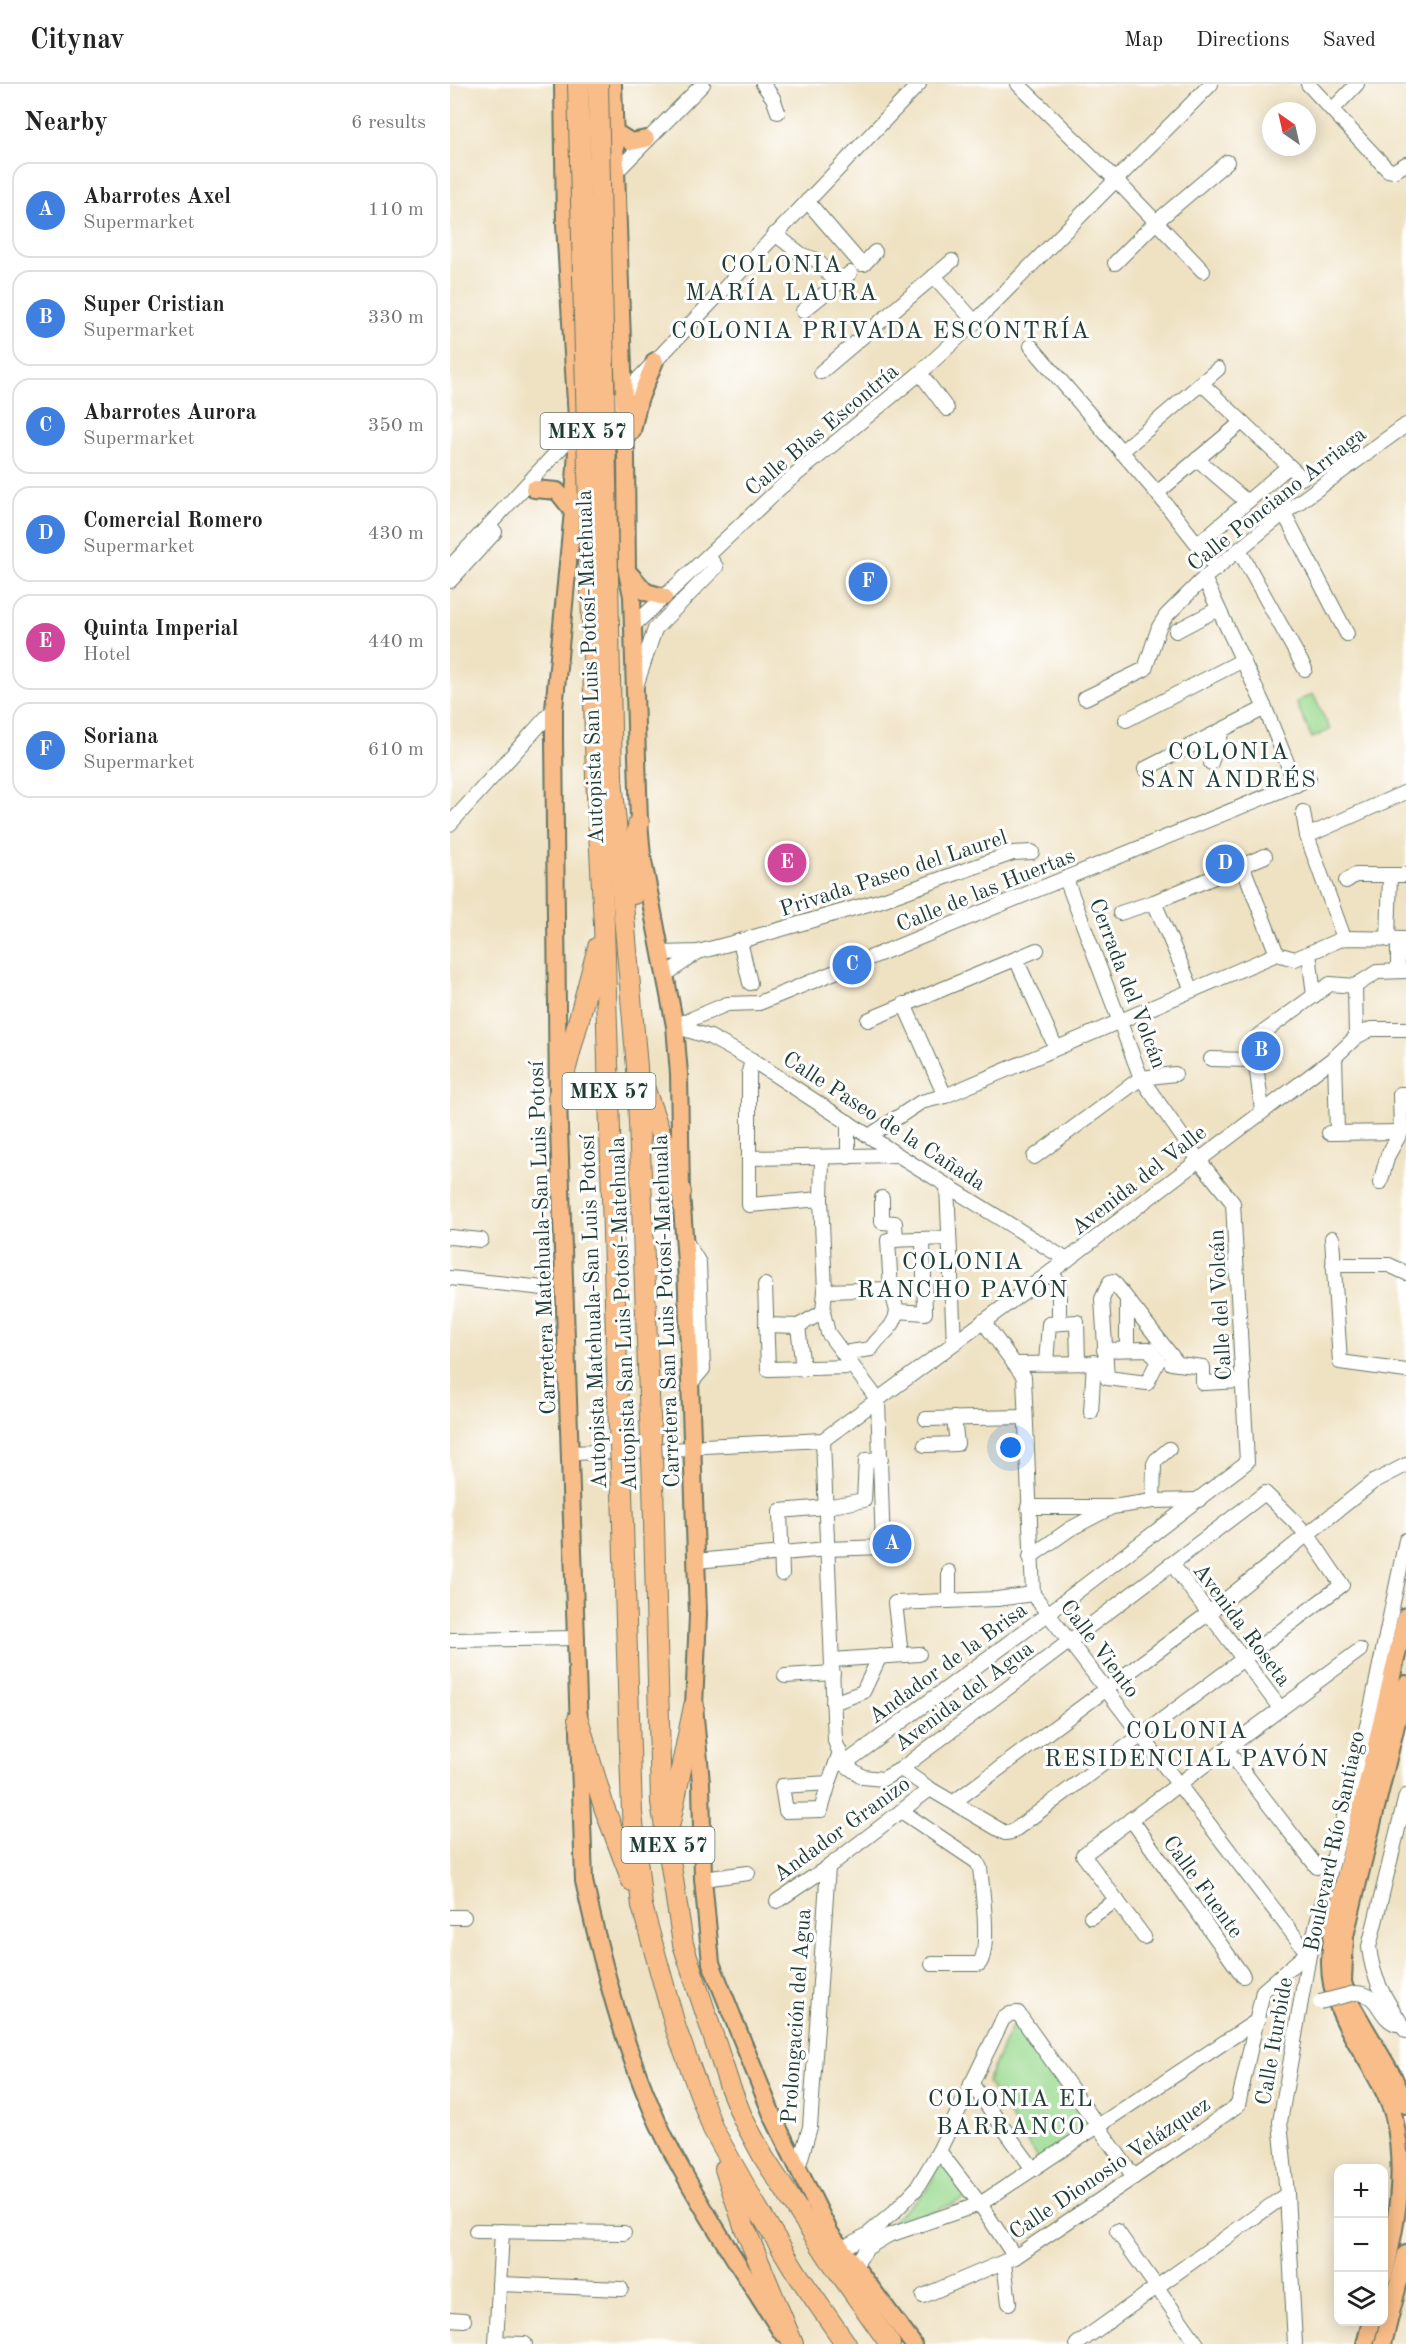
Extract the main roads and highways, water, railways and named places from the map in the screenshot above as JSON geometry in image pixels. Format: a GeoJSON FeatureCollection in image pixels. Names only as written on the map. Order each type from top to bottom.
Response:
{"type":"FeatureCollection","features":[{"type":"Feature","properties":{"kind":"highway","name":"Autopista Matehuala-San Luis Potosí"},"geometry":{"type":"LineString","coordinates":[[578,84],[604,777],[604,924],[632,1813],[642,1906],[676,2029],[713,2129],[773,2234],[846,2344]]}},
{"type":"Feature","properties":{"kind":"highway","name":"Autopista San Luis Potosí-Matehuala"},"geometry":{"type":"LineString","coordinates":[[598,84],[604,777],[634,1014],[637,1067],[653,1482],[661,1802],[683,1944],[730,2087],[748,2129],[783,2187],[829,2258],[890,2344]]}},
{"type":"Feature","properties":{"kind":"highway"},"geometry":{"type":"LineString","coordinates":[[634,1014],[634,843],[639,822]]}},
{"type":"Feature","properties":{"kind":"highway"},"geometry":{"type":"LineString","coordinates":[[558,1098],[604,924]]}},
{"type":"Feature","properties":{"kind":"highway"},"geometry":{"type":"LineString","coordinates":[[637,1067],[681,1192]]}},
{"type":"Feature","properties":{"kind":"highway"},"geometry":{"type":"LineString","coordinates":[[667,1838],[694,1707]]}},
{"type":"Feature","properties":{"kind":"highway"},"geometry":{"type":"LineString","coordinates":[[578,1719],[604,1808],[642,1906]]}},
{"type":"Feature","properties":{"kind":"highway"},"geometry":{"type":"LineString","coordinates":[[713,2129],[744,2226],[791,2344]]}},
{"type":"Feature","properties":{"kind":"highway"},"geometry":{"type":"LineString","coordinates":[[783,2187],[836,2241]]}},
{"type":"Feature","properties":{"kind":"main road","name":"Carretera Matehuala-San Luis Potosí"},"geometry":{"type":"LineString","coordinates":[[563,84],[565,225],[578,435],[554,709],[558,1098],[584,1881],[604,1968],[638,2073],[671,2149],[727,2247],[791,2344]]}},
{"type":"Feature","properties":{"kind":"main road","name":"Carretera San Luis Potosí-Matehuala"},"geometry":{"type":"LineString","coordinates":[[613,84],[626,455],[627,572],[632,596],[639,822],[642,856],[675,1026],[679,1074],[681,1192],[690,1384],[697,1446],[698,1615],[694,1707],[701,1783],[702,1879],[711,1963],[773,2117],[836,2241],[913,2344]]}},
{"type":"Feature","properties":{"kind":"main road"},"geometry":{"type":"LineString","coordinates":[[564,128],[575,135],[589,136],[614,126],[631,142],[646,139]]}},
{"type":"Feature","properties":{"kind":"main road"},"geometry":{"type":"LineString","coordinates":[[567,249],[582,225],[591,220],[608,222],[618,231]]}},
{"type":"Feature","properties":{"kind":"main road"},"geometry":{"type":"LineString","coordinates":[[574,371],[582,377],[597,379],[605,377],[623,359]]}},
{"type":"Feature","properties":{"kind":"main road"},"geometry":{"type":"LineString","coordinates":[[626,455],[639,400],[655,361]]}},
{"type":"Feature","properties":{"kind":"main road"},"geometry":{"type":"LineString","coordinates":[[576,412],[584,420],[593,422]]}},
{"type":"Feature","properties":{"kind":"main road"},"geometry":{"type":"LineString","coordinates":[[578,435],[602,432],[613,437],[626,455]]}},
{"type":"Feature","properties":{"kind":"main road"},"geometry":{"type":"LineString","coordinates":[[575,489],[592,468],[603,464],[614,466],[618,470],[619,506],[627,544]]}},
{"type":"Feature","properties":{"kind":"main road"},"geometry":{"type":"LineString","coordinates":[[534,489],[557,491],[573,511]]}},
{"type":"Feature","properties":{"kind":"main road"},"geometry":{"type":"LineString","coordinates":[[627,572],[646,592],[664,597]]}},
{"type":"Feature","properties":{"kind":"main road","name":"Boulevard Río Santiago"},"geometry":{"type":"LineString","coordinates":[[1384,2272],[1401,2203],[1403,2164],[1401,2147],[1394,2117],[1383,2089],[1338,2007],[1331,1983],[1330,1966],[1333,1929],[1406,1616]]}},
{"type":"Feature","properties":{"kind":"main road","name":"Boulevard Río Santiago"},"geometry":{"type":"LineString","coordinates":[[1406,1684],[1345,1936],[1343,1982],[1348,1999],[1394,2076],[1406,2105]]}},
{"type":"Feature","properties":{"kind":"main road"},"geometry":{"type":"LineString","coordinates":[[1383,2344],[1406,2254]]}},
{"type":"Feature","properties":{"kind":"main road"},"geometry":{"type":"LineString","coordinates":[[1365,2344],[1370,2326]]}},
{"type":"Feature","properties":{"kind":"place","name":"Soriana"},"geometry":{"type":"Point","coordinates":[868,582]}},
{"type":"Feature","properties":{"kind":"place","name":"Quinta Imperial"},"geometry":{"type":"Point","coordinates":[787,863]}},
{"type":"Feature","properties":{"kind":"place","name":"Comercial Romero"},"geometry":{"type":"Point","coordinates":[1225,864]}},
{"type":"Feature","properties":{"kind":"place","name":"Abarrotes Aurora"},"geometry":{"type":"Point","coordinates":[852,965]}},
{"type":"Feature","properties":{"kind":"place","name":"Super Cristian"},"geometry":{"type":"Point","coordinates":[1261,1051]}},
{"type":"Feature","properties":{"kind":"place","name":"Abarrotes Axel"},"geometry":{"type":"Point","coordinates":[892,1544]}},
{"type":"Feature","properties":{"kind":"district","name":"COLONIA MARÍA LAURA"},"geometry":{"type":"Point","coordinates":[782,278]}},
{"type":"Feature","properties":{"kind":"district","name":"COLONIA PRIVADA ESCONTRÍA"},"geometry":{"type":"Point","coordinates":[881,330]}},
{"type":"Feature","properties":{"kind":"district","name":"COLONIA SAN ANDRÉS"},"geometry":{"type":"Point","coordinates":[1229,765]}},
{"type":"Feature","properties":{"kind":"district","name":"COLONIA RANCHO PAVÓN"},"geometry":{"type":"Point","coordinates":[963,1275]}},
{"type":"Feature","properties":{"kind":"district","name":"COLONIA RESIDENCIAL PAVÓN"},"geometry":{"type":"Point","coordinates":[1187,1744]}},
{"type":"Feature","properties":{"kind":"district","name":"COLONIA EL BARRANCO"},"geometry":{"type":"Point","coordinates":[1011,2112]}}]}
